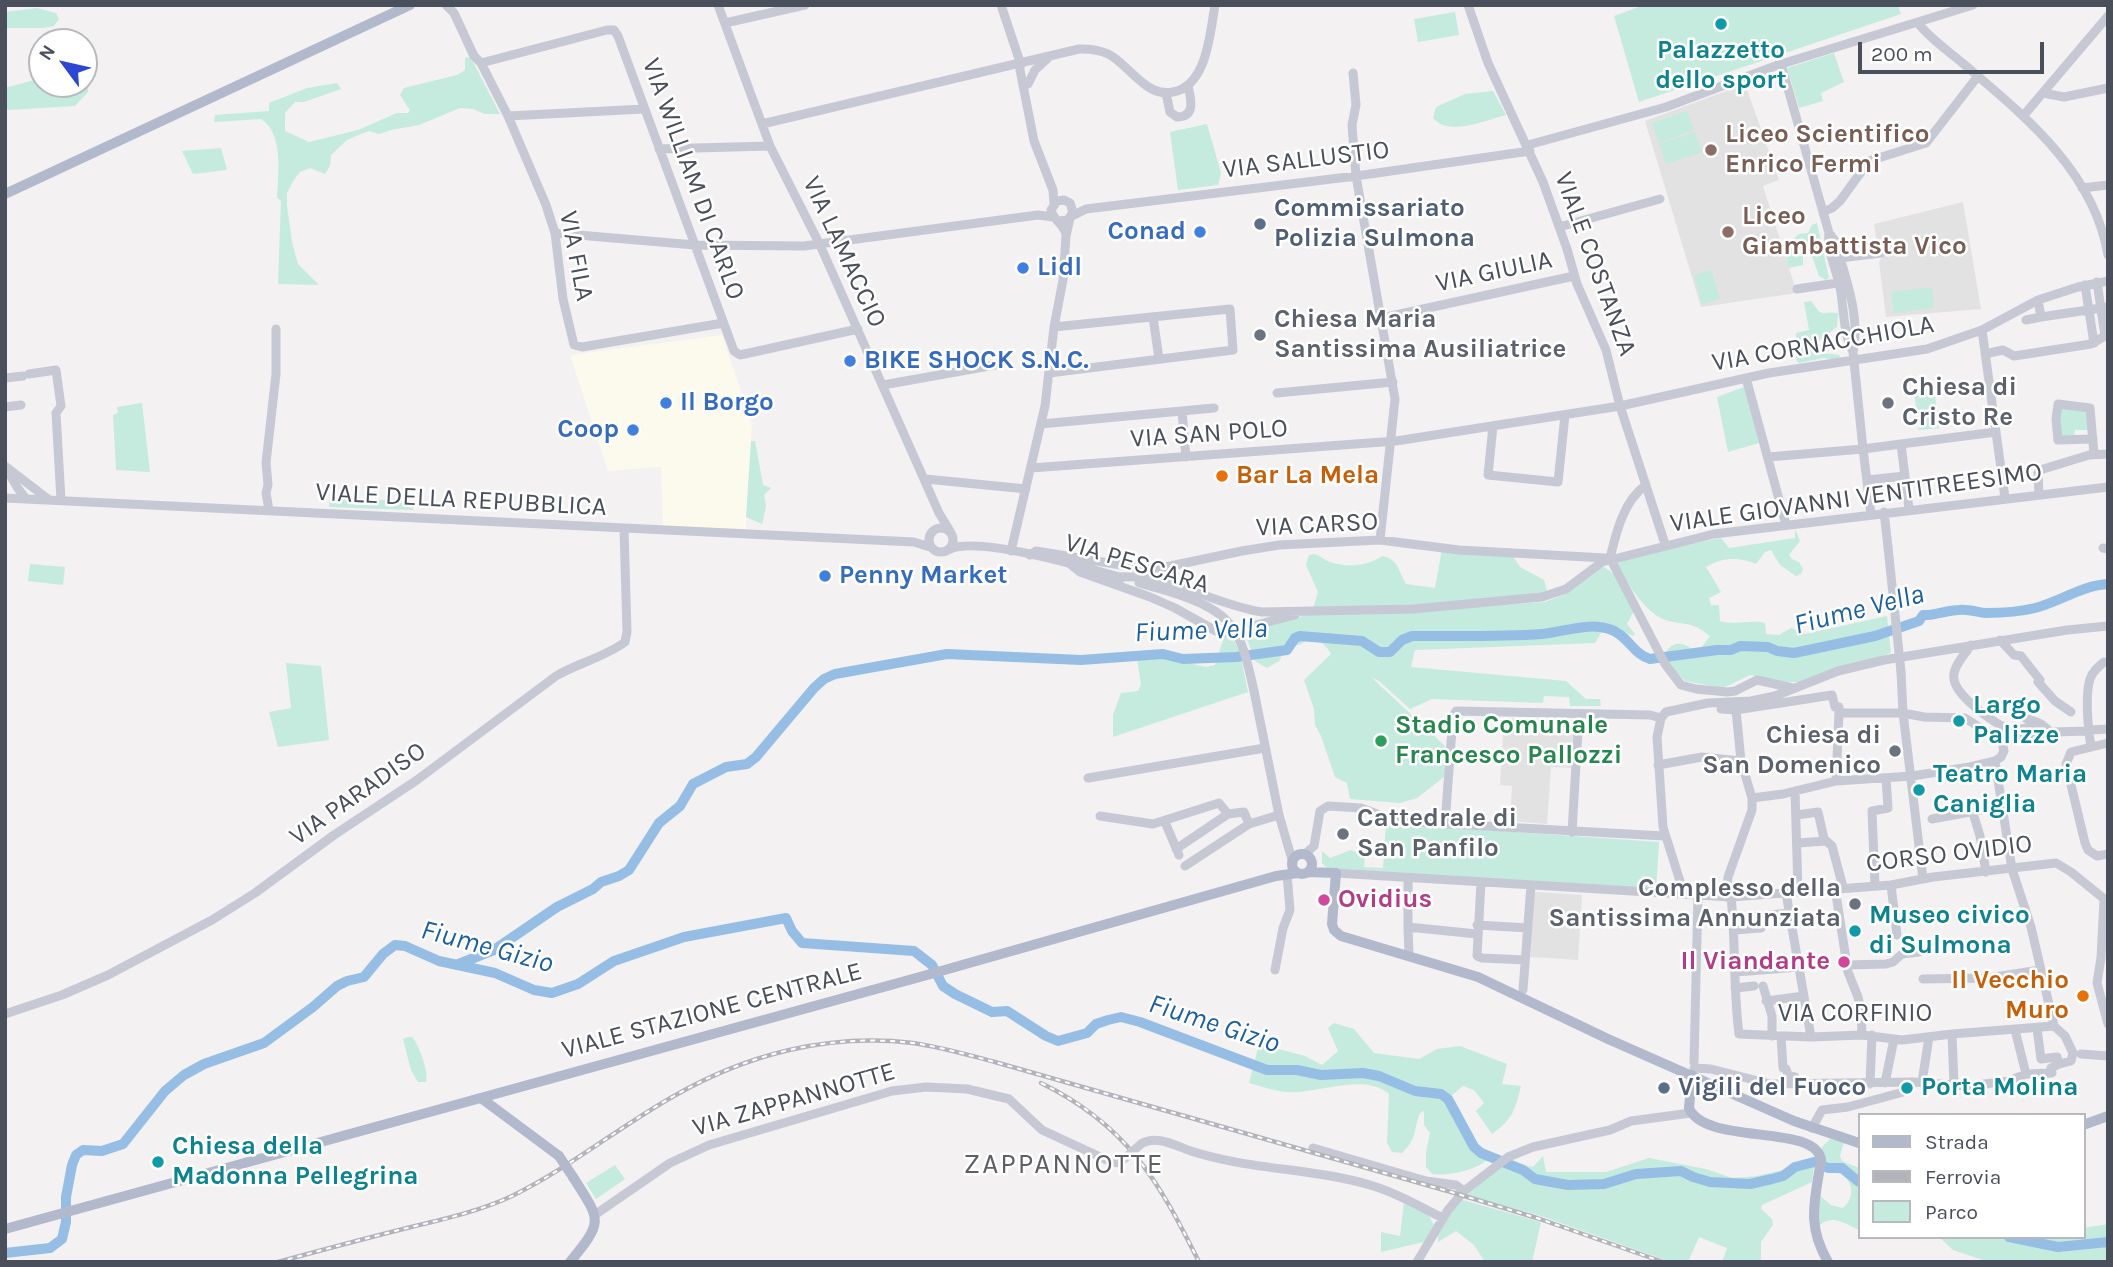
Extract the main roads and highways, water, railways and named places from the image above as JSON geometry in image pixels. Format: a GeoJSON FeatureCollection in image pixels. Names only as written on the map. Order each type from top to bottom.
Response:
{"type":"FeatureCollection","features":[{"type":"Feature","properties":{"kind":"main road"},"geometry":{"type":"LineString","coordinates":[[5,194],[411,5]]}},
{"type":"Feature","properties":{"kind":"main road","name":"VIALE STAZIONE CENTRALE"},"geometry":{"type":"LineString","coordinates":[[5,1229],[945,970],[1297,866],[1332,873],[1332,924],[1336,933],[1489,982],[1608,1039],[1694,1067]]}},
{"type":"Feature","properties":{"kind":"main road"},"geometry":{"type":"LineString","coordinates":[[1828,1262],[1815,1234],[1813,1220],[1821,1165],[1818,1151],[1809,1145],[1702,1123],[1692,1113],[1688,1100],[1694,1067],[1812,1128],[1857,1142]]}},
{"type":"Feature","properties":{"kind":"main road"},"geometry":{"type":"LineString","coordinates":[[481,1098],[559,1156],[596,1214],[595,1225],[587,1241],[570,1262]]}},
{"type":"Feature","properties":{"kind":"main road"},"geometry":{"type":"LineString","coordinates":[[2085,1124],[2108,1116]]}},
{"type":"Feature","properties":{"kind":"waterway","name":"Fiume Vella"},"geometry":{"type":"LineString","coordinates":[[456,965],[494,950],[557,907],[593,889],[601,882],[629,870],[659,823],[680,806],[693,784],[726,767],[747,764],[756,757],[814,688],[835,674],[947,654],[1081,660],[1163,654],[1183,659],[1236,657],[1287,650],[1295,638],[1300,636],[1362,641],[1379,652],[1390,652],[1402,640],[1412,636],[1526,635],[1595,627],[1618,633],[1639,653],[1650,659],[1731,650],[1740,646],[1768,647],[1794,653],[1875,636],[1919,621],[1923,615],[1962,610],[1986,613],[2023,610],[2044,605],[2089,587],[2108,584]]}},
{"type":"Feature","properties":{"kind":"waterway","name":"Fiume Gizio"},"geometry":{"type":"LineString","coordinates":[[5,1253],[50,1248],[62,1239],[66,1222],[66,1197],[76,1155],[83,1150],[102,1151],[123,1144],[165,1091],[184,1075],[204,1064],[264,1043],[337,986],[364,977],[383,954],[395,945],[405,946],[439,961],[495,973],[534,990],[552,993],[578,984],[614,961],[684,937],[786,918],[802,943],[914,951],[932,965],[943,986],[955,994],[992,1012],[1007,1011],[1058,1041],[1087,1033],[1096,1024],[1121,1017],[1267,1070],[1297,1070],[1321,1075],[1363,1073],[1379,1076],[1415,1091],[1441,1094],[1448,1099],[1474,1147],[1481,1153],[1523,1170],[1535,1179],[1568,1185],[1604,1184],[1636,1174],[1681,1171],[1710,1182],[1750,1184],[1783,1176],[1795,1167],[1814,1162],[1828,1168],[1842,1168],[1857,1180]]}},
{"type":"Feature","properties":{"kind":"waterway","name":"Fiume Gizio"},"geometry":{"type":"LineString","coordinates":[[2019,1239],[2058,1247],[2108,1242]]}},
{"type":"Feature","properties":{"kind":"railway"},"geometry":{"type":"LineString","coordinates":[[278,1262],[449,1218],[500,1201],[554,1173],[702,1081],[760,1058],[789,1050],[850,1041],[913,1043],[995,1062],[1451,1192],[1537,1218],[1663,1262]]}},
{"type":"Feature","properties":{"kind":"railway"},"geometry":{"type":"LineString","coordinates":[[1041,1083],[1071,1099],[1118,1136],[1154,1180],[1199,1262]]}},
{"type":"Feature","properties":{"kind":"place","name":"Palazzetto dello sport"},"geometry":{"type":"Point","coordinates":[1721,24]}},
{"type":"Feature","properties":{"kind":"place","name":"Liceo Scientifico Enrico Fermi"},"geometry":{"type":"Point","coordinates":[1711,150]}},
{"type":"Feature","properties":{"kind":"place","name":"Commissariato Polizia Sulmona"},"geometry":{"type":"Point","coordinates":[1260,224]}},
{"type":"Feature","properties":{"kind":"place","name":"Conad"},"geometry":{"type":"Point","coordinates":[1200,232]}},
{"type":"Feature","properties":{"kind":"place","name":"Liceo Giambattista Vico"},"geometry":{"type":"Point","coordinates":[1728,232]}},
{"type":"Feature","properties":{"kind":"place","name":"Lidl"},"geometry":{"type":"Point","coordinates":[1023,268]}},
{"type":"Feature","properties":{"kind":"place","name":"Chiesa Maria Santissima Ausiliatrice"},"geometry":{"type":"Point","coordinates":[1260,335]}},
{"type":"Feature","properties":{"kind":"place","name":"BIKE SHOCK S.N.C."},"geometry":{"type":"Point","coordinates":[850,361]}},
{"type":"Feature","properties":{"kind":"place","name":"Il Borgo"},"geometry":{"type":"Point","coordinates":[666,403]}},
{"type":"Feature","properties":{"kind":"place","name":"Chiesa di Cristo Re"},"geometry":{"type":"Point","coordinates":[1888,403]}},
{"type":"Feature","properties":{"kind":"place","name":"Coop"},"geometry":{"type":"Point","coordinates":[633,430]}},
{"type":"Feature","properties":{"kind":"place","name":"Bar La Mela"},"geometry":{"type":"Point","coordinates":[1222,476]}},
{"type":"Feature","properties":{"kind":"place","name":"Penny Market"},"geometry":{"type":"Point","coordinates":[825,576]}},
{"type":"Feature","properties":{"kind":"place","name":"Largo Palizze"},"geometry":{"type":"Point","coordinates":[1959,721]}},
{"type":"Feature","properties":{"kind":"place","name":"Stadio Comunale Francesco Pallozzi"},"geometry":{"type":"Point","coordinates":[1381,741]}},
{"type":"Feature","properties":{"kind":"place","name":"Chiesa di San Domenico"},"geometry":{"type":"Point","coordinates":[1895,751]}},
{"type":"Feature","properties":{"kind":"place","name":"Teatro Maria Caniglia"},"geometry":{"type":"Point","coordinates":[1919,790]}},
{"type":"Feature","properties":{"kind":"place","name":"Cattedrale di San Panfilo"},"geometry":{"type":"Point","coordinates":[1343,834]}},
{"type":"Feature","properties":{"kind":"place","name":"Ovidius"},"geometry":{"type":"Point","coordinates":[1324,900]}},
{"type":"Feature","properties":{"kind":"place","name":"Complesso della Santissima Annunziata"},"geometry":{"type":"Point","coordinates":[1855,904]}},
{"type":"Feature","properties":{"kind":"place","name":"Museo civico di Sulmona"},"geometry":{"type":"Point","coordinates":[1855,931]}},
{"type":"Feature","properties":{"kind":"place","name":"Il Viandante"},"geometry":{"type":"Point","coordinates":[1844,962]}},
{"type":"Feature","properties":{"kind":"place","name":"Il Vecchio Muro"},"geometry":{"type":"Point","coordinates":[2083,996]}},
{"type":"Feature","properties":{"kind":"place","name":"Vigili del Fuoco"},"geometry":{"type":"Point","coordinates":[1664,1088]}},
{"type":"Feature","properties":{"kind":"place","name":"Porta Molina"},"geometry":{"type":"Point","coordinates":[1907,1088]}},
{"type":"Feature","properties":{"kind":"place","name":"Chiesa della Madonna Pellegrina"},"geometry":{"type":"Point","coordinates":[158,1162]}},
{"type":"Feature","properties":{"kind":"district","name":"ZAPPANNOTTE"},"geometry":{"type":"Point","coordinates":[1064,1165]}}]}
